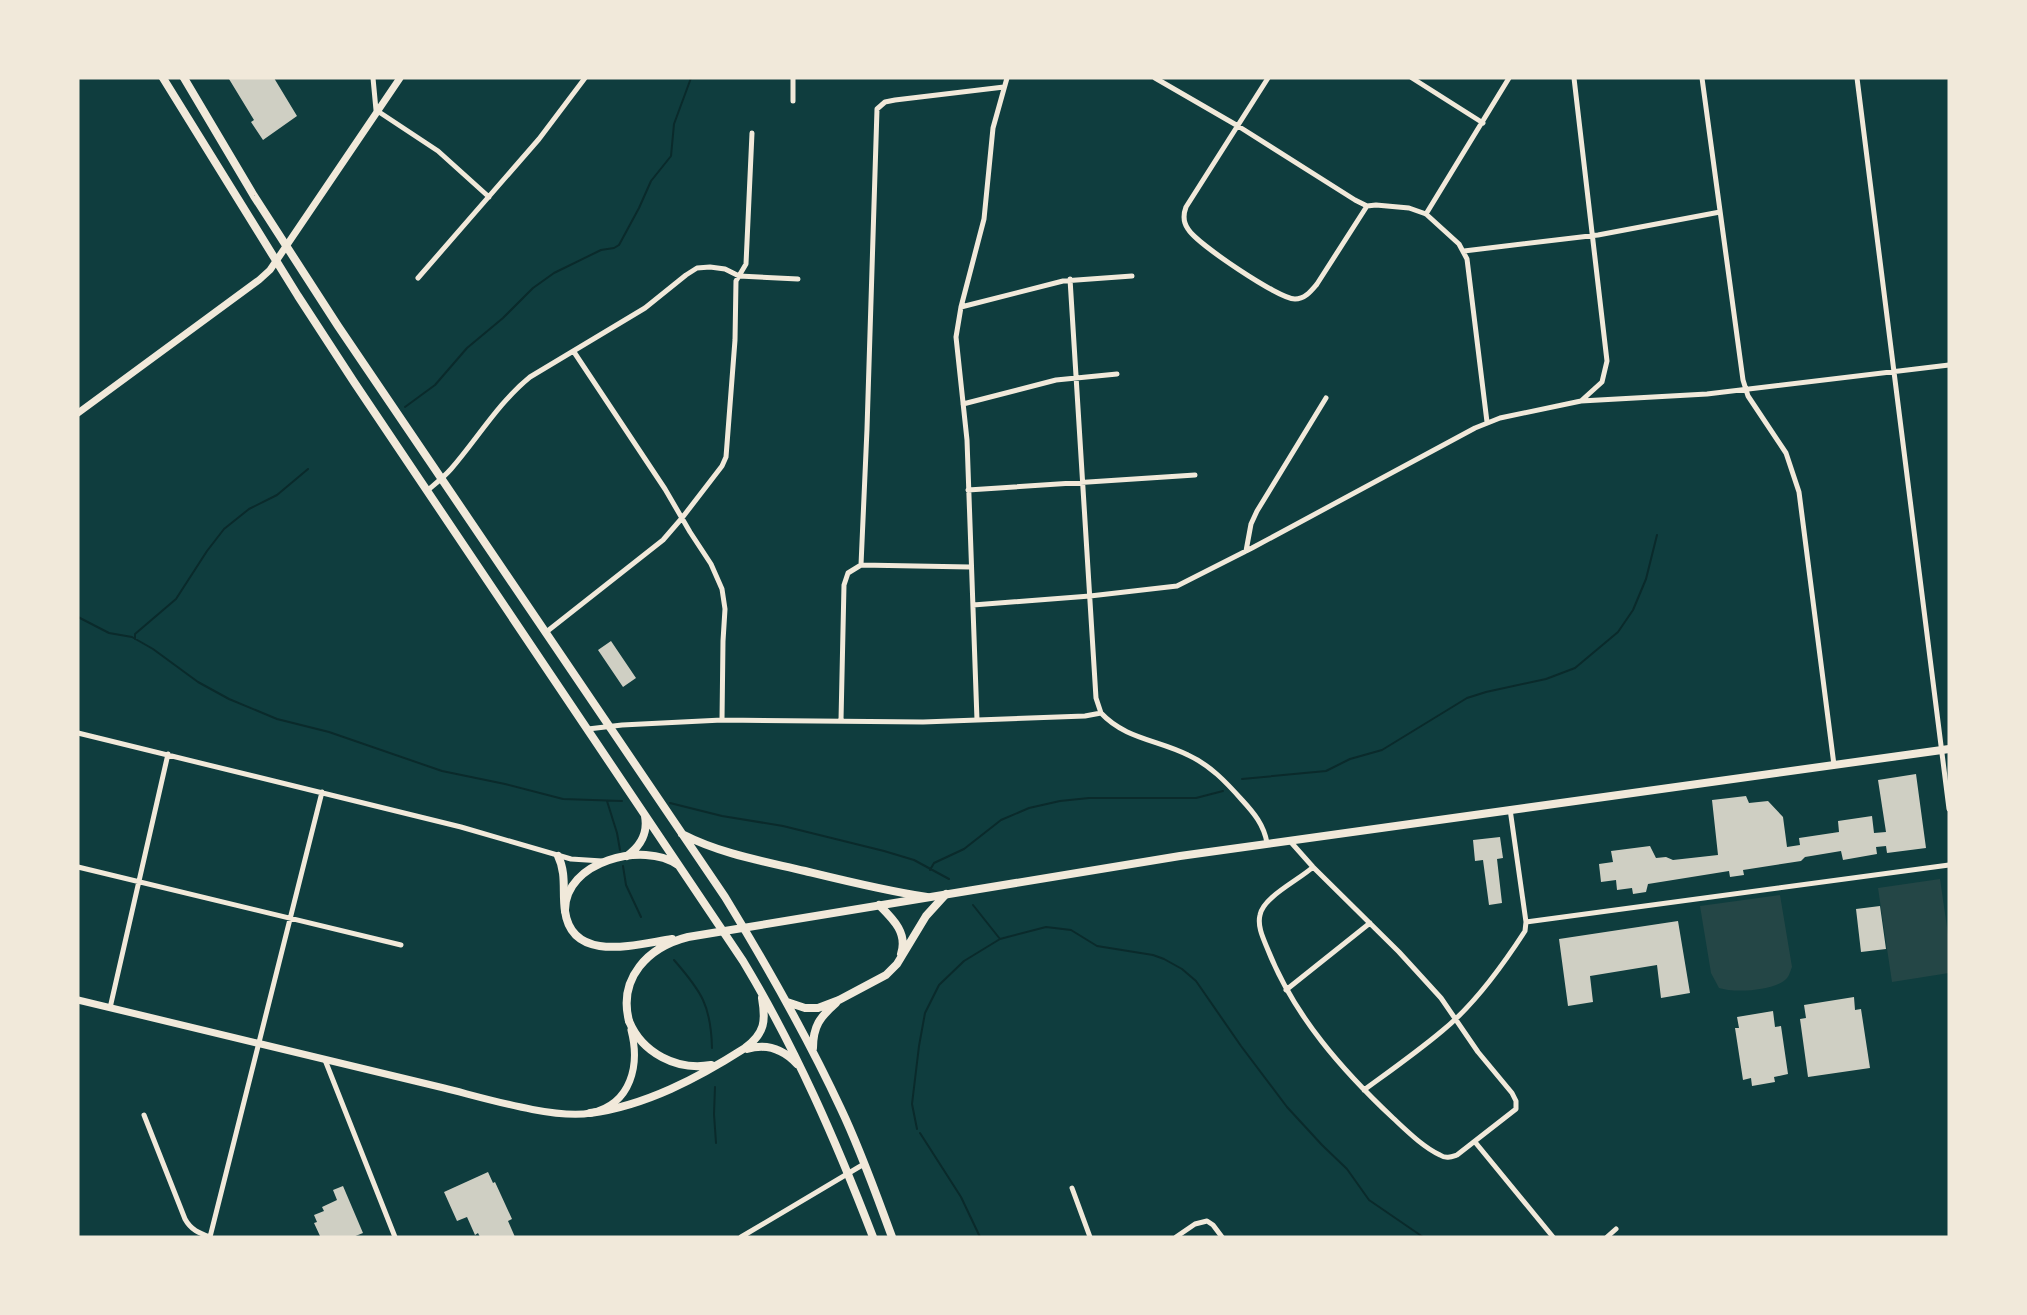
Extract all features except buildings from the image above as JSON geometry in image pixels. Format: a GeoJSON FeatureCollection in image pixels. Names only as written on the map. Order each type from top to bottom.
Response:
{"type":"FeatureCollection","features":[{"type":"Feature","properties":{"kind":"main road"},"geometry":{"type":"LineString","coordinates":[[164,78],[276,261],[427,491],[688,877],[760,989],[806,1078],[849,1173],[873,1237]]}},
{"type":"Feature","properties":{"kind":"main road"},"geometry":{"type":"LineString","coordinates":[[184,78],[286,247],[608,727],[725,897],[787,1002],[843,1112],[892,1237]]}},
{"type":"Feature","properties":{"kind":"main road"},"geometry":{"type":"LineString","coordinates":[[558,856],[563,871],[568,924],[576,935],[595,946],[613,947],[697,936],[1168,857],[1945,749]]}},
{"type":"Feature","properties":{"kind":"main road"},"geometry":{"type":"LineString","coordinates":[[623,858],[634,850],[643,838],[646,824],[644,812]]}},
{"type":"Feature","properties":{"kind":"main road"},"geometry":{"type":"LineString","coordinates":[[681,834],[734,855],[899,893],[927,897]]}},
{"type":"Feature","properties":{"kind":"main road"},"geometry":{"type":"LineString","coordinates":[[565,911],[567,894],[577,878],[592,867],[610,860],[645,856],[664,858],[678,865],[688,877]]}},
{"type":"Feature","properties":{"kind":"main road"},"geometry":{"type":"LineString","coordinates":[[787,1002],[811,1009],[839,1000],[886,975],[926,916],[946,894]]}},
{"type":"Feature","properties":{"kind":"main road"},"geometry":{"type":"LineString","coordinates":[[879,905],[894,920],[902,934],[904,942],[900,957]]}},
{"type":"Feature","properties":{"kind":"main road"},"geometry":{"type":"LineString","coordinates":[[688,937],[659,948],[639,966],[630,981],[627,994],[629,1021],[645,1044],[667,1060],[679,1065],[695,1066],[720,1062]]}},
{"type":"Feature","properties":{"kind":"main road"},"geometry":{"type":"LineString","coordinates":[[590,1113],[641,1101],[664,1092],[756,1040],[763,1027],[764,1008],[760,989]]}},
{"type":"Feature","properties":{"kind":"main road"},"geometry":{"type":"LineString","coordinates":[[813,1051],[813,1036],[818,1021],[839,1000]]}},
{"type":"Feature","properties":{"kind":"main road"},"geometry":{"type":"LineString","coordinates":[[738,1052],[758,1047],[777,1049],[794,1061],[806,1078]]}},
{"type":"Feature","properties":{"kind":"street"},"geometry":{"type":"LineString","coordinates":[[373,78],[376,110]]}},
{"type":"Feature","properties":{"kind":"street"},"geometry":{"type":"LineString","coordinates":[[78,412],[259,280],[286,247],[376,110],[400,78]]}},
{"type":"Feature","properties":{"kind":"street"},"geometry":{"type":"LineString","coordinates":[[418,278],[539,139],[585,78]]}},
{"type":"Feature","properties":{"kind":"street"},"geometry":{"type":"LineString","coordinates":[[793,78],[793,101]]}},
{"type":"Feature","properties":{"kind":"street"},"geometry":{"type":"LineString","coordinates":[[977,720],[967,440],[956,337],[961,307],[984,219],[993,128],[1006,78]]}},
{"type":"Feature","properties":{"kind":"street"},"geometry":{"type":"LineString","coordinates":[[1155,78],[1238,126],[1355,200],[1367,206],[1409,208],[1426,214],[1453,237],[1464,251],[1471,284],[1487,422]]}},
{"type":"Feature","properties":{"kind":"street"},"geometry":{"type":"LineString","coordinates":[[1268,78],[1186,207],[1183,214],[1185,223],[1194,237],[1281,295],[1293,299],[1302,298],[1310,293],[1317,284],[1367,206]]}},
{"type":"Feature","properties":{"kind":"street"},"geometry":{"type":"LineString","coordinates":[[1412,78],[1483,123]]}},
{"type":"Feature","properties":{"kind":"street"},"geometry":{"type":"LineString","coordinates":[[1426,214],[1509,78]]}},
{"type":"Feature","properties":{"kind":"street"},"geometry":{"type":"LineString","coordinates":[[1574,78],[1607,361],[1602,382],[1581,401]]}},
{"type":"Feature","properties":{"kind":"street"},"geometry":{"type":"LineString","coordinates":[[1702,78],[1745,390],[1786,453],[1799,492],[1834,765]]}},
{"type":"Feature","properties":{"kind":"street"},"geometry":{"type":"LineString","coordinates":[[1857,78],[1945,749],[1949,808]]}},
{"type":"Feature","properties":{"kind":"street"},"geometry":{"type":"LineString","coordinates":[[861,565],[877,109],[885,102],[895,99],[1004,87]]}},
{"type":"Feature","properties":{"kind":"street"},"geometry":{"type":"LineString","coordinates":[[376,110],[438,151],[489,198]]}},
{"type":"Feature","properties":{"kind":"street"},"geometry":{"type":"LineString","coordinates":[[545,633],[663,540],[722,466],[728,451],[736,281],[746,264],[752,133]]}},
{"type":"Feature","properties":{"kind":"street"},"geometry":{"type":"LineString","coordinates":[[1464,251],[1592,235],[1720,212]]}},
{"type":"Feature","properties":{"kind":"street"},"geometry":{"type":"LineString","coordinates":[[427,491],[450,470],[518,386],[645,309],[697,268],[725,269],[739,276],[798,279]]}},
{"type":"Feature","properties":{"kind":"street"},"geometry":{"type":"LineString","coordinates":[[961,307],[1070,279],[1132,276]]}},
{"type":"Feature","properties":{"kind":"street"},"geometry":{"type":"LineString","coordinates":[[1070,279],[1096,698],[1101,713],[1124,731],[1188,754],[1210,768],[1255,815],[1262,825],[1267,843]]}},
{"type":"Feature","properties":{"kind":"street"},"geometry":{"type":"LineString","coordinates":[[574,352],[665,489],[711,564],[722,589],[725,609],[722,720]]}},
{"type":"Feature","properties":{"kind":"street"},"geometry":{"type":"LineString","coordinates":[[973,605],[1090,596],[1177,586],[1246,552],[1487,422],[1581,401],[1707,394],[1949,365]]}},
{"type":"Feature","properties":{"kind":"street"},"geometry":{"type":"LineString","coordinates":[[963,404],[1056,380],[1117,374]]}},
{"type":"Feature","properties":{"kind":"street"},"geometry":{"type":"LineString","coordinates":[[1246,552],[1251,524],[1257,511],[1326,398]]}},
{"type":"Feature","properties":{"kind":"street"},"geometry":{"type":"LineString","coordinates":[[968,490],[1195,475]]}},
{"type":"Feature","properties":{"kind":"street"},"geometry":{"type":"LineString","coordinates":[[841,720],[844,585],[848,573],[861,565],[970,567]]}},
{"type":"Feature","properties":{"kind":"street"},"geometry":{"type":"LineString","coordinates":[[588,729],[722,720],[977,720],[1085,716],[1101,713]]}},
{"type":"Feature","properties":{"kind":"street"},"geometry":{"type":"LineString","coordinates":[[78,733],[462,827],[558,856],[584,862],[610,860]]}},
{"type":"Feature","properties":{"kind":"street"},"geometry":{"type":"LineString","coordinates":[[110,1008],[168,754]]}},
{"type":"Feature","properties":{"kind":"street"},"geometry":{"type":"LineString","coordinates":[[144,1115],[185,1219],[198,1233],[210,1237],[322,792]]}},
{"type":"Feature","properties":{"kind":"street"},"geometry":{"type":"LineString","coordinates":[[1364,1090],[1443,1031],[1516,945],[1525,931],[1526,922],[1510,809]]}},
{"type":"Feature","properties":{"kind":"street"},"geometry":{"type":"LineString","coordinates":[[1289,840],[1313,867],[1406,959],[1456,1018],[1478,1052],[1512,1093],[1516,1101],[1516,1109],[1457,1155],[1449,1158],[1441,1156],[1408,1131],[1364,1090],[1318,1036],[1286,990],[1262,935],[1260,912],[1269,900],[1302,878],[1313,867]]}},
{"type":"Feature","properties":{"kind":"street"},"geometry":{"type":"LineString","coordinates":[[1526,922],[1949,865]]}},
{"type":"Feature","properties":{"kind":"street"},"geometry":{"type":"LineString","coordinates":[[78,867],[401,945]]}},
{"type":"Feature","properties":{"kind":"street"},"geometry":{"type":"LineString","coordinates":[[1286,990],[1370,923]]}},
{"type":"Feature","properties":{"kind":"street"},"geometry":{"type":"LineString","coordinates":[[78,1000],[549,1112],[590,1113],[603,1108],[617,1098],[631,1079],[636,1063],[636,1052],[629,1021]]}},
{"type":"Feature","properties":{"kind":"street"},"geometry":{"type":"LineString","coordinates":[[325,1060],[395,1237]]}},
{"type":"Feature","properties":{"kind":"street"},"geometry":{"type":"LineString","coordinates":[[1475,1142],[1553,1237]]}},
{"type":"Feature","properties":{"kind":"street"},"geometry":{"type":"LineString","coordinates":[[741,1237],[864,1164]]}},
{"type":"Feature","properties":{"kind":"street"},"geometry":{"type":"LineString","coordinates":[[1072,1188],[1090,1237]]}},
{"type":"Feature","properties":{"kind":"street"},"geometry":{"type":"LineString","coordinates":[[1176,1237],[1195,1224],[1207,1221],[1222,1237]]}},
{"type":"Feature","properties":{"kind":"street"},"geometry":{"type":"LineString","coordinates":[[1607,1237],[1616,1229]]}},
{"type":"Feature","properties":{"kind":"shaded area"},"geometry":{"type":"Polygon","coordinates":[[[1940,879],[1949,941],[1949,973],[1892,982],[1878,888],[1940,879]]]}},
{"type":"Feature","properties":{"kind":"shaded area"},"geometry":{"type":"Polygon","coordinates":[[[1780,895],[1792,967],[1788,977],[1779,984],[1762,989],[1743,991],[1719,988],[1711,973],[1700,906],[1780,895]]]}},
{"type":"Feature","properties":{"kind":"waterway"},"geometry":{"type":"LineString","coordinates":[[405,407],[435,385],[467,348],[503,318],[533,288],[554,273],[601,250],[619,245],[651,181],[671,156],[674,124],[691,78]]}},
{"type":"Feature","properties":{"kind":"waterway"},"geometry":{"type":"LineString","coordinates":[[135,639],[135,634],[176,599],[224,529],[249,509],[277,495],[308,469]]}},
{"type":"Feature","properties":{"kind":"waterway"},"geometry":{"type":"LineString","coordinates":[[1242,779],[1326,771],[1350,759],[1382,750],[1467,698],[1546,679],[1575,668],[1618,632],[1633,610],[1646,579],[1657,535]]}},
{"type":"Feature","properties":{"kind":"waterway"},"geometry":{"type":"LineString","coordinates":[[78,617],[109,633],[132,637],[153,649],[198,682],[229,699],[277,719],[329,732],[442,771],[563,799],[622,801]]}},
{"type":"Feature","properties":{"kind":"waterway"},"geometry":{"type":"LineString","coordinates":[[930,870],[934,863],[964,849],[1001,820],[1029,808],[1060,801],[1089,798],[1196,798],[1223,791]]}},
{"type":"Feature","properties":{"kind":"waterway"},"geometry":{"type":"LineString","coordinates":[[607,801],[620,850]]}},
{"type":"Feature","properties":{"kind":"waterway"},"geometry":{"type":"LineString","coordinates":[[670,803],[722,816],[783,826],[884,851],[914,860],[949,879]]}},
{"type":"Feature","properties":{"kind":"waterway"},"geometry":{"type":"LineString","coordinates":[[623,866],[626,885],[641,917]]}},
{"type":"Feature","properties":{"kind":"waterway"},"geometry":{"type":"LineString","coordinates":[[973,905],[1000,939]]}},
{"type":"Feature","properties":{"kind":"waterway"},"geometry":{"type":"LineString","coordinates":[[917,1129],[912,1104],[919,1046],[925,1013],[939,985],[964,961],[1000,939],[1046,927],[1071,930],[1097,946],[1153,955],[1164,959],[1182,969],[1196,981],[1287,1107],[1347,1169],[1369,1200],[1423,1237]]}},
{"type":"Feature","properties":{"kind":"waterway"},"geometry":{"type":"LineString","coordinates":[[674,960],[692,981],[703,1000],[710,1021],[712,1048]]}},
{"type":"Feature","properties":{"kind":"waterway"},"geometry":{"type":"LineString","coordinates":[[715,1087],[716,1143]]}},
{"type":"Feature","properties":{"kind":"waterway"},"geometry":{"type":"LineString","coordinates":[[920,1133],[961,1197],[980,1237]]}}]}
